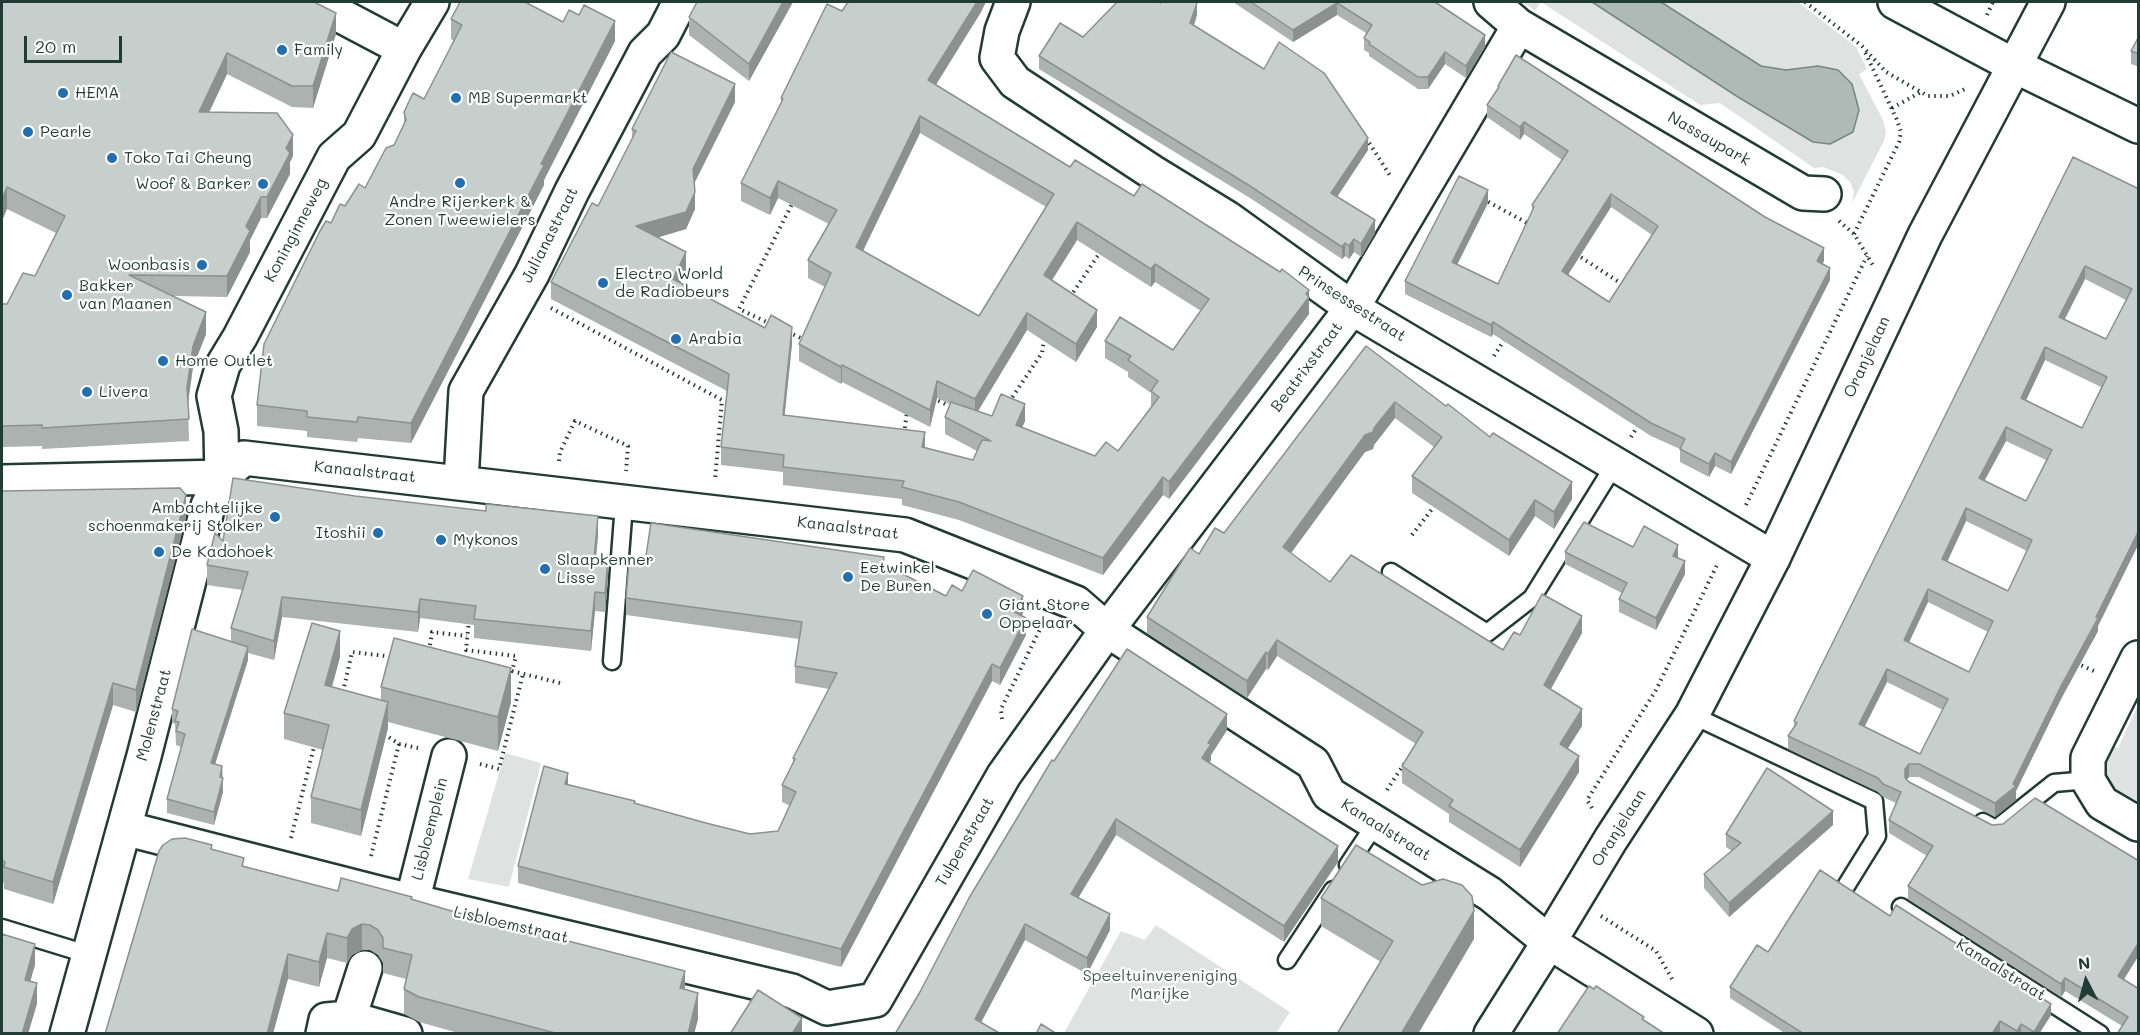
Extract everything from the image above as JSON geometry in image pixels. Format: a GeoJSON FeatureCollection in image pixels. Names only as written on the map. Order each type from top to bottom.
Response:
{"type":"FeatureCollection","features":[{"type":"Feature","properties":{"kind":"street"},"geometry":{"type":"LineString","coordinates":[[315,2],[404,49]]}},
{"type":"Feature","properties":{"kind":"street","name":"Koninginneweg"},"geometry":{"type":"LineString","coordinates":[[222,477],[221,431],[214,396],[223,365],[240,337],[334,157],[359,135],[404,49],[432,2]]}},
{"type":"Feature","properties":{"kind":"street","name":"Julianastraat"},"geometry":{"type":"LineString","coordinates":[[461,482],[466,391],[522,292],[645,52],[663,35],[680,2]]}},
{"type":"Feature","properties":{"kind":"street","name":"Prinsessestraat"},"geometry":{"type":"LineString","coordinates":[[1013,2],[1002,31],[997,58],[1014,82],[1227,218],[1352,308],[1773,558]]}},
{"type":"Feature","properties":{"kind":"street","name":"Nassaupark"},"geometry":{"type":"LineString","coordinates":[[1491,2],[1519,26],[1803,193],[1824,194]]}},
{"type":"Feature","properties":{"kind":"street"},"geometry":{"type":"LineString","coordinates":[[1894,2],[2013,65],[2139,126]]}},
{"type":"Feature","properties":{"kind":"street","name":"Oranjelaan"},"geometry":{"type":"LineString","coordinates":[[1491,1034],[1611,839],[1692,715],[1773,558],[1925,235],[2048,2]]}},
{"type":"Feature","properties":{"kind":"street","name":"Beatrixstraat"},"geometry":{"type":"LineString","coordinates":[[1107,630],[1352,308],[1519,26]]}},
{"type":"Feature","properties":{"kind":"street","name":"Kanaalstraat"},"geometry":{"type":"LineString","coordinates":[[222,477],[244,458],[905,535],[1076,603],[1107,630],[1313,763],[1329,794],[1490,894],[1549,942],[1696,1034]]}},
{"type":"Feature","properties":{"kind":"street"},"geometry":{"type":"LineString","coordinates":[[2,482],[222,477]]}},
{"type":"Feature","properties":{"kind":"street","name":"Molenstraat"},"geometry":{"type":"LineString","coordinates":[[67,1034],[124,828],[208,506],[222,477]]}},
{"type":"Feature","properties":{"kind":"street","name":"Tulpenstraat"},"geometry":{"type":"LineString","coordinates":[[827,1021],[875,1000],[1004,775],[1107,630]]}},
{"type":"Feature","properties":{"kind":"street"},"geometry":{"type":"LineString","coordinates":[[2132,672],[2088,758],[2088,780],[2102,803],[2139,824]]}},
{"type":"Feature","properties":{"kind":"street","name":"Lisbloemplein"},"geometry":{"type":"LineString","coordinates":[[384,900],[449,756]]}},
{"type":"Feature","properties":{"kind":"street","name":"Lisbloemstraat"},"geometry":{"type":"LineString","coordinates":[[124,828],[283,869],[384,900],[792,990],[827,1021]]}},
{"type":"Feature","properties":{"kind":"street"},"geometry":{"type":"LineString","coordinates":[[364,968],[336,1026],[405,1034]]}},
{"type":"Feature","properties":{"kind":"lane"},"geometry":{"type":"LineString","coordinates":[[1391,573],[1487,633],[1532,598],[1614,464]]}},
{"type":"Feature","properties":{"kind":"lane"},"geometry":{"type":"LineString","coordinates":[[612,662],[624,504]]}},
{"type":"Feature","properties":{"kind":"lane"},"geometry":{"type":"LineString","coordinates":[[1692,715],[1874,801],[1877,836],[1846,886]]}},
{"type":"Feature","properties":{"kind":"lane"},"geometry":{"type":"LineString","coordinates":[[1965,813],[1996,829],[2054,783],[2088,780]]}},
{"type":"Feature","properties":{"kind":"lane"},"geometry":{"type":"LineString","coordinates":[[1287,960],[1372,821]]}},
{"type":"Feature","properties":{"kind":"lane","name":"Kanaalstraat"},"geometry":{"type":"LineString","coordinates":[[1901,907],[2100,1034]]}},
{"type":"Feature","properties":{"kind":"lane"},"geometry":{"type":"LineString","coordinates":[[2,928],[90,955]]}},
{"type":"Feature","properties":{"kind":"path"},"geometry":{"type":"LineString","coordinates":[[1805,2],[1862,46],[1886,72],[1928,96],[1950,96],[1970,87]]}},
{"type":"Feature","properties":{"kind":"path"},"geometry":{"type":"LineString","coordinates":[[1854,234],[1899,142],[1901,132],[1862,46]]}},
{"type":"Feature","properties":{"kind":"path"},"geometry":{"type":"LineString","coordinates":[[1892,108],[1921,92]]}},
{"type":"Feature","properties":{"kind":"path"},"geometry":{"type":"LineString","coordinates":[[1361,131],[1411,208]]}},
{"type":"Feature","properties":{"kind":"path"},"geometry":{"type":"LineString","coordinates":[[771,324],[739,309],[797,194]]}},
{"type":"Feature","properties":{"kind":"path"},"geometry":{"type":"LineString","coordinates":[[1824,194],[1842,225],[1854,234],[1893,302]]}},
{"type":"Feature","properties":{"kind":"path"},"geometry":{"type":"LineString","coordinates":[[1478,196],[1538,229]]}},
{"type":"Feature","properties":{"kind":"path"},"geometry":{"type":"LineString","coordinates":[[1070,297],[1102,249]]}},
{"type":"Feature","properties":{"kind":"path"},"geometry":{"type":"LineString","coordinates":[[1575,253],[1625,286]]}},
{"type":"Feature","properties":{"kind":"path"},"geometry":{"type":"LineString","coordinates":[[522,292],[722,400],[712,512]]}},
{"type":"Feature","properties":{"kind":"path"},"geometry":{"type":"LineString","coordinates":[[782,329],[814,344]]}},
{"type":"Feature","properties":{"kind":"path"},"geometry":{"type":"LineString","coordinates":[[1478,382],[1509,334]]}},
{"type":"Feature","properties":{"kind":"path"},"geometry":{"type":"LineString","coordinates":[[1005,408],[1042,353],[1045,336]]}},
{"type":"Feature","properties":{"kind":"path"},"geometry":{"type":"LineString","coordinates":[[930,397],[962,411]]}},
{"type":"Feature","properties":{"kind":"path"},"geometry":{"type":"LineString","coordinates":[[903,444],[907,410]]}},
{"type":"Feature","properties":{"kind":"path"},"geometry":{"type":"LineString","coordinates":[[1614,464],[1646,413]]}},
{"type":"Feature","properties":{"kind":"path"},"geometry":{"type":"LineString","coordinates":[[556,495],[560,452],[575,421],[628,446],[624,504]]}},
{"type":"Feature","properties":{"kind":"path"},"geometry":{"type":"LineString","coordinates":[[1412,535],[1441,497]]}},
{"type":"Feature","properties":{"kind":"path"},"geometry":{"type":"LineString","coordinates":[[1002,720],[1001,709],[1057,595]]}},
{"type":"Feature","properties":{"kind":"path"},"geometry":{"type":"LineString","coordinates":[[470,612],[466,650],[516,656],[510,682]]}},
{"type":"Feature","properties":{"kind":"path"},"geometry":{"type":"LineString","coordinates":[[427,661],[432,632],[468,636]]}},
{"type":"Feature","properties":{"kind":"path"},"geometry":{"type":"LineString","coordinates":[[342,696],[352,652],[395,657]]}},
{"type":"Feature","properties":{"kind":"path"},"geometry":{"type":"LineString","coordinates":[[2074,662],[2132,672]]}},
{"type":"Feature","properties":{"kind":"path"},"geometry":{"type":"LineString","coordinates":[[512,671],[564,684]]}},
{"type":"Feature","properties":{"kind":"path"},"geometry":{"type":"LineString","coordinates":[[283,869],[317,737]]}},
{"type":"Feature","properties":{"kind":"path"},"geometry":{"type":"LineString","coordinates":[[384,900],[399,744]]}},
{"type":"Feature","properties":{"kind":"path"},"geometry":{"type":"LineString","coordinates":[[1372,821],[1406,760]]}},
{"type":"Feature","properties":{"kind":"path"},"geometry":{"type":"LineString","coordinates":[[1574,900],[1656,951],[1678,987]]}},
{"type":"Feature","properties":{"kind":"green space"},"geometry":{"type":"Polygon","coordinates":[[[1523,2],[1541,2],[1535,11],[1523,2]]]}},
{"type":"Feature","properties":{"kind":"green space"},"geometry":{"type":"Polygon","coordinates":[[[1541,2],[1592,2],[1738,97],[1813,142],[1830,144],[1818,66],[1786,70],[1761,66],[1661,2],[1798,2],[1856,47],[1867,69],[1859,74],[1883,120],[1886,132],[1884,141],[1852,203],[1854,192],[1850,182],[1843,175],[1823,167],[1814,168],[1720,103],[1700,105],[1541,2]]]}},
{"type":"Feature","properties":{"kind":"green space"},"geometry":{"type":"Polygon","coordinates":[[[2138,705],[2138,807],[2113,790],[2102,773],[2109,744],[2118,748],[2138,705]]]}},
{"type":"Feature","properties":{"kind":"green space"},"geometry":{"type":"Polygon","coordinates":[[[505,753],[541,763],[509,887],[468,879],[505,753]]]}},
{"type":"Feature","properties":{"kind":"green space","name":"Speeltuinvereniging Marijke"},"geometry":{"type":"Polygon","coordinates":[[[1156,925],[1290,1012],[1276,1033],[1064,1033],[1121,931],[1145,940],[1156,925]]]}},
{"type":"Feature","properties":{"kind":"shaded area"},"geometry":{"type":"Polygon","coordinates":[[[1592,2],[1661,2],[1761,66],[1786,70],[1818,66],[1838,70],[1852,84],[1859,110],[1853,132],[1830,144],[1813,142],[1738,97],[1592,2]]]}},
{"type":"Feature","properties":{"kind":"building"},"geometry":{"type":"Polygon","coordinates":[[[2,2],[314,2],[336,13],[313,86],[292,86],[227,53],[199,112],[277,113],[293,135],[286,148],[290,153],[267,197],[261,197],[246,226],[250,231],[227,276],[129,275],[206,312],[193,346],[187,387],[189,419],[42,428],[42,425],[2,426],[2,304],[7,304],[23,273],[35,276],[65,216],[7,187],[2,199],[2,2]]]}},
{"type":"Feature","properties":{"kind":"building"},"geometry":{"type":"Polygon","coordinates":[[[460,2],[525,2],[563,22],[569,10],[579,15],[584,5],[615,21],[541,164],[544,165],[411,423],[358,417],[357,422],[307,417],[307,411],[257,405],[264,344],[320,231],[326,221],[331,223],[340,204],[345,206],[359,184],[365,188],[386,148],[394,145],[406,120],[404,112],[413,93],[424,99],[462,25],[451,19],[460,2]]]}},
{"type":"Feature","properties":{"kind":"building"},"geometry":{"type":"Polygon","coordinates":[[[697,2],[783,2],[749,64],[689,17],[697,2]]]}},
{"type":"Feature","properties":{"kind":"building"},"geometry":{"type":"Polygon","coordinates":[[[848,2],[977,2],[928,80],[1070,167],[1075,160],[1134,196],[1142,184],[1280,272],[1282,269],[1309,290],[1306,294],[1309,297],[1169,482],[1163,477],[1103,558],[959,502],[902,487],[904,481],[783,467],[784,455],[721,447],[729,374],[551,282],[592,203],[598,206],[636,131],[632,129],[671,52],[735,84],[693,169],[695,192],[686,212],[636,226],[686,252],[673,279],[765,328],[771,315],[792,327],[783,415],[925,432],[922,447],[973,460],[982,440],[991,441],[945,417],[951,402],[992,416],[1001,394],[1025,404],[1016,425],[1095,456],[1106,442],[1118,451],[1159,397],[1151,391],[1158,381],[1128,360],[1131,356],[1105,341],[1120,317],[1173,350],[1209,299],[1155,264],[1151,269],[1077,222],[1044,275],[1097,310],[1076,344],[1027,313],[975,399],[937,381],[930,410],[799,344],[831,273],[808,260],[837,210],[778,181],[770,198],[741,183],[827,4],[842,11],[848,2]],[[920,116],[856,247],[979,316],[1054,194],[920,116]]]}},
{"type":"Feature","properties":{"kind":"building"},"geometry":{"type":"Polygon","coordinates":[[[1117,2],[1196,2],[1190,23],[1264,69],[1279,42],[1324,73],[1368,138],[1331,193],[1375,220],[1361,244],[1354,239],[1349,246],[1345,243],[1342,247],[1250,186],[1039,56],[1060,23],[1083,37],[1117,2]]]}},
{"type":"Feature","properties":{"kind":"building"},"geometry":{"type":"Polygon","coordinates":[[[1251,2],[1435,2],[1485,35],[1466,66],[1445,52],[1428,77],[1418,77],[1369,44],[1370,42],[1364,38],[1372,25],[1337,3],[1293,30],[1251,2]]]}},
{"type":"Feature","properties":{"kind":"building"},"geometry":{"type":"Polygon","coordinates":[[[2139,36],[2139,54],[2131,51],[2139,36]]]}},
{"type":"Feature","properties":{"kind":"building"},"geometry":{"type":"Polygon","coordinates":[[[1516,55],[1765,217],[1824,248],[1817,261],[1830,268],[1731,462],[1715,453],[1709,464],[1680,449],[1685,439],[1651,423],[1493,322],[1491,325],[1405,281],[1459,176],[1488,190],[1452,262],[1498,284],[1534,207],[1532,205],[1568,151],[1524,122],[1520,127],[1487,105],[1516,55]],[[1611,194],[1562,271],[1609,302],[1658,226],[1611,194]]]}},
{"type":"Feature","properties":{"kind":"building"},"geometry":{"type":"Polygon","coordinates":[[[2073,157],[2139,189],[2139,530],[2096,617],[2098,618],[2061,686],[2013,784],[2016,786],[1995,803],[1919,764],[1909,764],[1905,769],[1905,778],[1992,825],[2003,824],[2035,798],[2139,861],[2139,942],[2118,976],[2139,989],[2139,1034],[2117,1034],[2128,1017],[2065,978],[2061,984],[1908,886],[1933,846],[1889,820],[1901,792],[1883,784],[1878,778],[1788,736],[1797,723],[1794,721],[2073,157]],[[2085,266],[2059,317],[2106,339],[2132,289],[2085,266]],[[2045,347],[2021,398],[2082,428],[2107,377],[2045,347]],[[2006,427],[1979,478],[2026,501],[2052,450],[2006,427]],[[1966,508],[1942,559],[2008,591],[2032,540],[1966,508]],[[1928,589],[1904,640],[1969,672],[1993,621],[1928,589]],[[1887,669],[1859,724],[1920,754],[1948,699],[1887,669]]]}},
{"type":"Feature","properties":{"kind":"building"},"geometry":{"type":"Polygon","coordinates":[[[1366,346],[1490,437],[1493,433],[1572,482],[1554,512],[1535,500],[1509,540],[1412,476],[1442,437],[1395,402],[1373,432],[1365,435],[1283,547],[1330,582],[1351,555],[1503,650],[1514,632],[1520,635],[1542,594],[1582,616],[1544,685],[1582,709],[1560,744],[1579,756],[1520,850],[1449,806],[1453,800],[1402,766],[1423,732],[1277,640],[1247,681],[1147,617],[1190,548],[1199,554],[1215,528],[1224,533],[1366,346]]]}},
{"type":"Feature","properties":{"kind":"building"},"geometry":{"type":"Polygon","coordinates":[[[233,478],[355,496],[486,511],[486,504],[598,516],[594,559],[608,559],[605,593],[595,592],[591,631],[474,619],[476,606],[420,599],[418,612],[282,597],[274,641],[231,628],[248,572],[207,565],[215,533],[223,541],[233,478]]]}},
{"type":"Feature","properties":{"kind":"building"},"geometry":{"type":"Polygon","coordinates":[[[180,488],[186,495],[136,690],[113,683],[53,882],[4,867],[5,862],[2,860],[2,491],[180,488]]]}},
{"type":"Feature","properties":{"kind":"building"},"geometry":{"type":"Polygon","coordinates":[[[1584,522],[1633,547],[1644,526],[1678,545],[1673,556],[1685,561],[1656,618],[1619,599],[1627,583],[1565,552],[1584,522]]]}},
{"type":"Feature","properties":{"kind":"building"},"geometry":{"type":"Polygon","coordinates":[[[651,523],[884,557],[883,564],[946,596],[952,585],[962,591],[973,570],[1023,596],[1014,612],[1026,618],[1000,668],[992,664],[841,949],[518,866],[544,766],[568,773],[565,784],[635,801],[634,803],[750,834],[778,831],[796,792],[782,785],[795,759],[793,758],[837,673],[795,666],[802,622],[626,598],[629,561],[645,562],[651,523]]]}},
{"type":"Feature","properties":{"kind":"building"},"geometry":{"type":"Polygon","coordinates":[[[312,623],[340,631],[325,685],[388,702],[361,810],[311,797],[329,725],[284,713],[312,623]]]}},
{"type":"Feature","properties":{"kind":"building"},"geometry":{"type":"Polygon","coordinates":[[[192,629],[248,647],[211,763],[222,766],[220,777],[223,778],[214,812],[167,799],[185,734],[176,731],[179,722],[175,721],[178,711],[172,709],[192,629]]]}},
{"type":"Feature","properties":{"kind":"building"},"geometry":{"type":"Polygon","coordinates":[[[394,638],[511,668],[498,717],[381,687],[394,638]]]}},
{"type":"Feature","properties":{"kind":"building"},"geometry":{"type":"Polygon","coordinates":[[[1127,649],[1227,714],[1208,743],[1211,744],[1202,758],[1338,846],[1284,926],[1116,819],[1071,894],[1110,914],[1087,958],[1025,924],[975,1019],[1001,1034],[895,1034],[920,992],[969,898],[1052,760],[1054,761],[1127,649]]]}},
{"type":"Feature","properties":{"kind":"building"},"geometry":{"type":"Polygon","coordinates":[[[1767,768],[1833,811],[1729,903],[1704,874],[1741,843],[1726,834],[1767,768]]]}},
{"type":"Feature","properties":{"kind":"building"},"geometry":{"type":"Polygon","coordinates":[[[185,838],[212,845],[211,849],[244,858],[242,866],[338,891],[341,878],[412,897],[411,899],[455,912],[685,971],[680,988],[698,993],[688,1034],[559,1034],[419,997],[404,989],[412,955],[383,948],[383,938],[378,930],[370,925],[362,924],[352,929],[347,938],[327,933],[319,962],[288,954],[267,1034],[105,1034],[159,851],[172,839],[185,838]]]}},
{"type":"Feature","properties":{"kind":"building"},"geometry":{"type":"Polygon","coordinates":[[[1356,845],[1422,885],[1443,879],[1462,885],[1472,896],[1474,911],[1401,1034],[1337,1034],[1393,941],[1321,898],[1356,845]]]}},
{"type":"Feature","properties":{"kind":"building"},"geometry":{"type":"Polygon","coordinates":[[[1820,870],[1890,916],[1896,905],[2051,1004],[2034,1032],[2021,1024],[2017,1031],[2000,1021],[1992,1034],[1804,1034],[1730,987],[1757,945],[1768,952],[1820,870]]]}},
{"type":"Feature","properties":{"kind":"building"},"geometry":{"type":"Polygon","coordinates":[[[2,934],[35,944],[25,980],[37,983],[22,1034],[2,1034],[2,934]]]}},
{"type":"Feature","properties":{"kind":"building"},"geometry":{"type":"Polygon","coordinates":[[[1589,986],[1594,989],[1596,986],[1644,1017],[1642,1019],[1665,1034],[1557,1034],[1589,986]]]}},
{"type":"Feature","properties":{"kind":"building"},"geometry":{"type":"Polygon","coordinates":[[[758,990],[802,1018],[792,1034],[730,1034],[758,990]]]}},
{"type":"Feature","properties":{"kind":"building"},"geometry":{"type":"Polygon","coordinates":[[[1041,1024],[1057,1034],[1036,1034],[1041,1024]]]}},
{"type":"Feature","properties":{"kind":"place","name":"Family"},"geometry":{"type":"Point","coordinates":[282,50]}},
{"type":"Feature","properties":{"kind":"place","name":"HEMA"},"geometry":{"type":"Point","coordinates":[63,93]}},
{"type":"Feature","properties":{"kind":"place","name":"MB Supermarkt"},"geometry":{"type":"Point","coordinates":[456,98]}},
{"type":"Feature","properties":{"kind":"place","name":"Pearle"},"geometry":{"type":"Point","coordinates":[28,132]}},
{"type":"Feature","properties":{"kind":"place","name":"Toko Tai Cheung"},"geometry":{"type":"Point","coordinates":[112,158]}},
{"type":"Feature","properties":{"kind":"place","name":"Andre Rijerkerk & Zonen Tweewielers"},"geometry":{"type":"Point","coordinates":[460,183]}},
{"type":"Feature","properties":{"kind":"place","name":"Woof & Barker"},"geometry":{"type":"Point","coordinates":[263,184]}},
{"type":"Feature","properties":{"kind":"place","name":"Woonbasis"},"geometry":{"type":"Point","coordinates":[202,265]}},
{"type":"Feature","properties":{"kind":"place","name":"Electro World de Radiobeurs"},"geometry":{"type":"Point","coordinates":[603,283]}},
{"type":"Feature","properties":{"kind":"place","name":"Bakker van Maanen"},"geometry":{"type":"Point","coordinates":[67,295]}},
{"type":"Feature","properties":{"kind":"place","name":"Arabia"},"geometry":{"type":"Point","coordinates":[676,339]}},
{"type":"Feature","properties":{"kind":"place","name":"Home Outlet"},"geometry":{"type":"Point","coordinates":[163,361]}},
{"type":"Feature","properties":{"kind":"place","name":"Livera"},"geometry":{"type":"Point","coordinates":[87,392]}},
{"type":"Feature","properties":{"kind":"place","name":"Ambachtelijke schoenmakerij Stolker"},"geometry":{"type":"Point","coordinates":[275,517]}},
{"type":"Feature","properties":{"kind":"place","name":"Itoshii"},"geometry":{"type":"Point","coordinates":[378,533]}},
{"type":"Feature","properties":{"kind":"place","name":"Mykonos"},"geometry":{"type":"Point","coordinates":[441,540]}},
{"type":"Feature","properties":{"kind":"place","name":"De Kadohoek"},"geometry":{"type":"Point","coordinates":[159,552]}},
{"type":"Feature","properties":{"kind":"place","name":"Slaapkenner Lisse"},"geometry":{"type":"Point","coordinates":[545,569]}},
{"type":"Feature","properties":{"kind":"place","name":"Eetwinkel De Buren"},"geometry":{"type":"Point","coordinates":[848,577]}},
{"type":"Feature","properties":{"kind":"place","name":"Giant Store Oppelaar"},"geometry":{"type":"Point","coordinates":[987,614]}}]}
